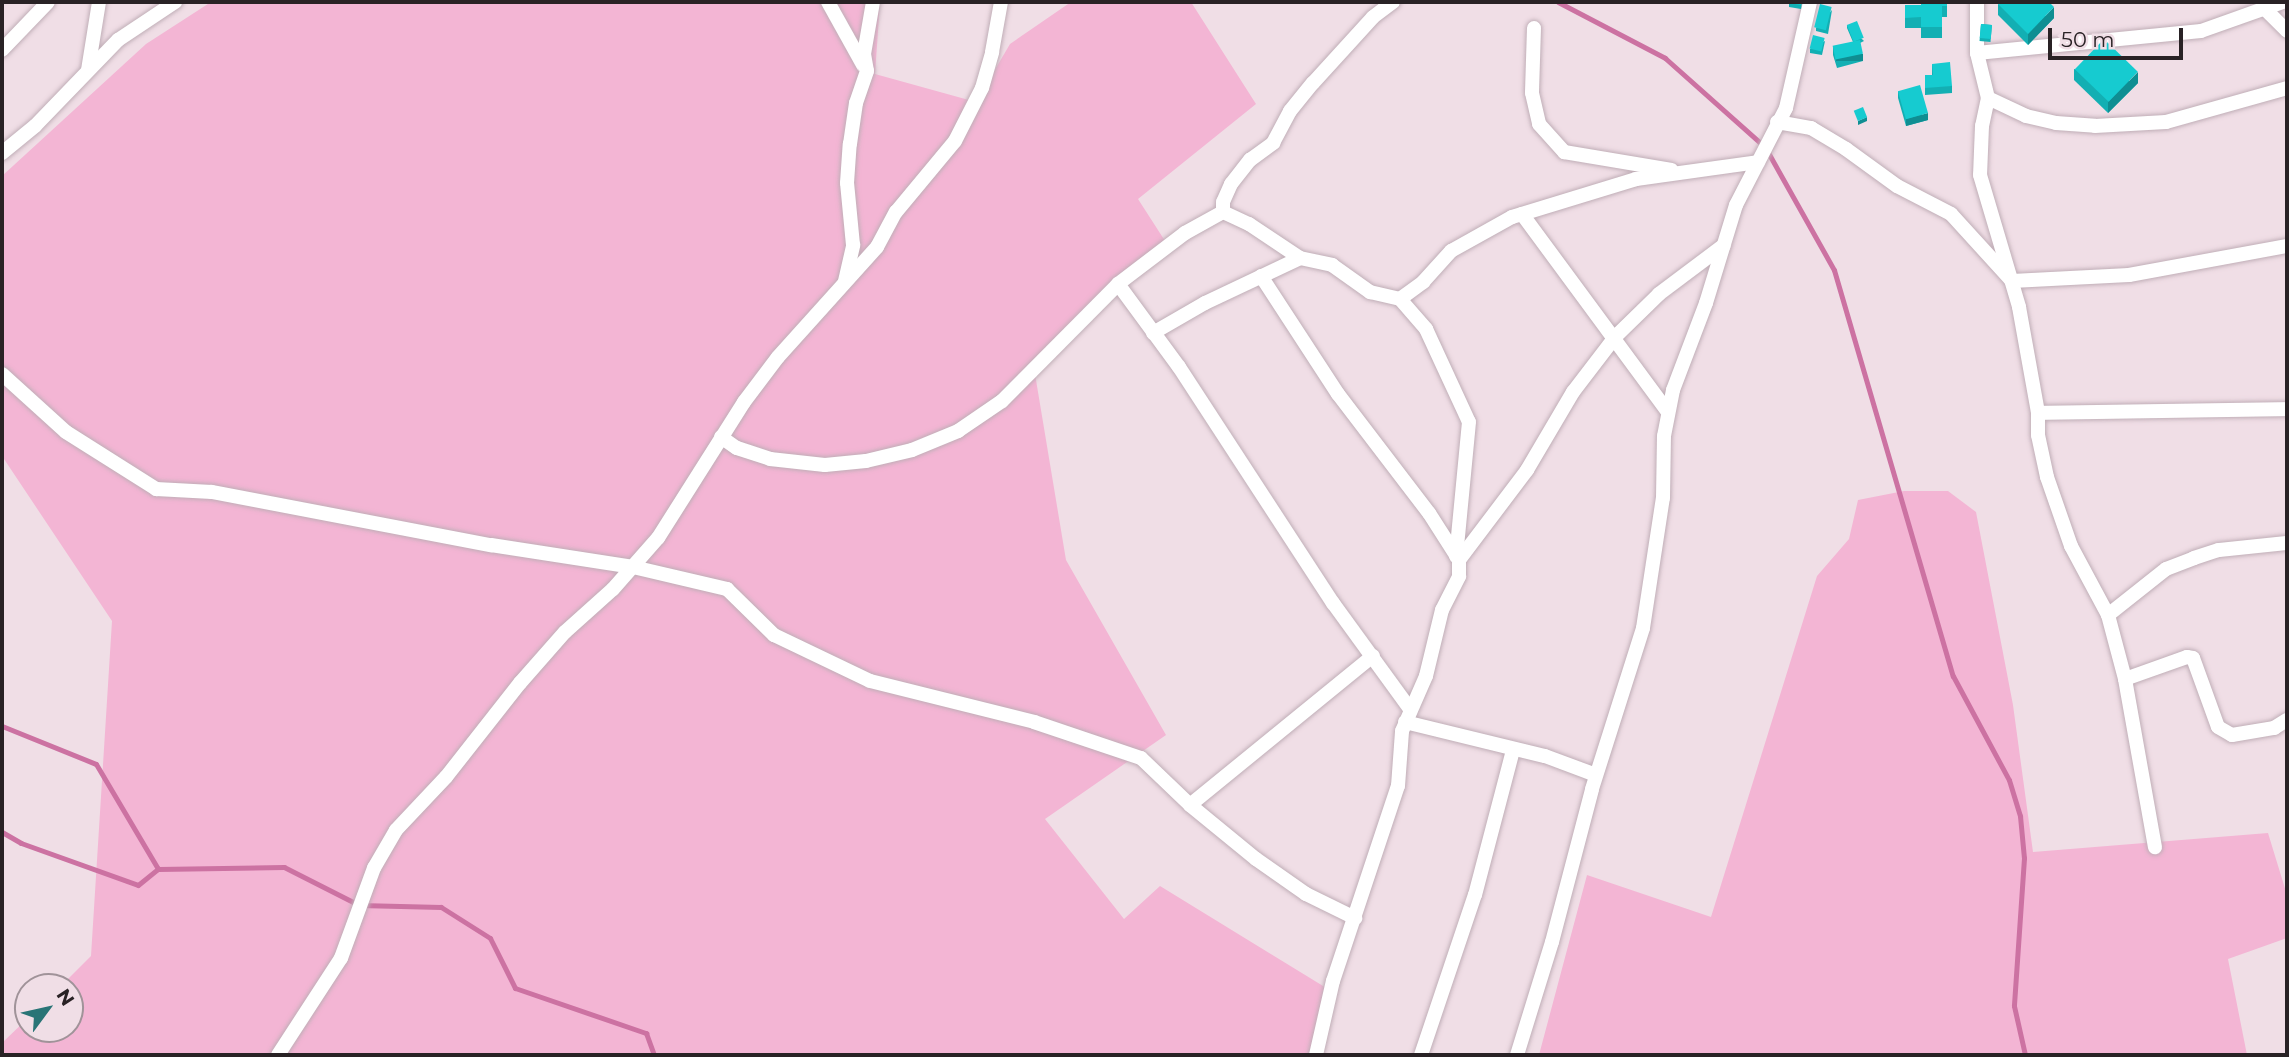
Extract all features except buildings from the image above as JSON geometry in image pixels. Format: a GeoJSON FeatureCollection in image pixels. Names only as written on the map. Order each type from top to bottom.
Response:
{"type":"FeatureCollection","features":[{"type":"Feature","properties":{"kind":"street"},"geometry":{"type":"LineString","coordinates":[[2,50],[48,2]]}},
{"type":"Feature","properties":{"kind":"street"},"geometry":{"type":"LineString","coordinates":[[88,70],[99,2]]}},
{"type":"Feature","properties":{"kind":"street"},"geometry":{"type":"LineString","coordinates":[[2,153],[35,125],[118,40],[175,2]]}},
{"type":"Feature","properties":{"kind":"street"},"geometry":{"type":"LineString","coordinates":[[828,2],[867,71]]}},
{"type":"Feature","properties":{"kind":"street"},"geometry":{"type":"LineString","coordinates":[[844,282],[853,245],[847,183],[850,144],[856,103],[867,71],[864,54],[873,2]]}},
{"type":"Feature","properties":{"kind":"street"},"geometry":{"type":"LineString","coordinates":[[278,1055],[341,958],[374,868],[396,830],[446,777],[520,683],[565,632],[633,567],[658,538],[721,437],[778,357],[877,247],[896,212],[955,141],[982,88],[1001,2]]}},
{"type":"Feature","properties":{"kind":"street"},"geometry":{"type":"LineString","coordinates":[[1223,212],[1223,202],[1231,184],[1244,168],[1273,143],[1290,111],[1373,17],[1393,2]]}},
{"type":"Feature","properties":{"kind":"street"},"geometry":{"type":"LineString","coordinates":[[1517,1055],[1596,775],[1643,628],[1663,498],[1664,436],[1673,390],[1736,205],[1786,108],[1810,2]]}},
{"type":"Feature","properties":{"kind":"street"},"geometry":{"type":"LineString","coordinates":[[1977,2],[1977,53],[1988,98],[1982,126],[1980,175],[2012,281],[2038,413],[2038,435],[2047,477],[2071,546],[2108,615],[2125,679],[2155,847]]}},
{"type":"Feature","properties":{"kind":"street"},"geometry":{"type":"LineString","coordinates":[[1977,53],[2201,31],[2254,7],[2283,2]]}},
{"type":"Feature","properties":{"kind":"street"},"geometry":{"type":"LineString","coordinates":[[2254,7],[2287,31]]}},
{"type":"Feature","properties":{"kind":"street"},"geometry":{"type":"LineString","coordinates":[[1534,27],[1532,93],[1539,124],[1564,152],[1683,172]]}},
{"type":"Feature","properties":{"kind":"street"},"geometry":{"type":"LineString","coordinates":[[1988,98],[2026,116],[2056,123],[2095,126],[2166,122],[2287,88]]}},
{"type":"Feature","properties":{"kind":"street"},"geometry":{"type":"LineString","coordinates":[[1777,122],[1811,128],[1846,149],[1897,186],[1951,214],[2012,281]]}},
{"type":"Feature","properties":{"kind":"street"},"geometry":{"type":"LineString","coordinates":[[1400,299],[1423,282],[1451,251],[1481,232],[1522,214],[1627,182],[1758,162]]}},
{"type":"Feature","properties":{"kind":"street"},"geometry":{"type":"LineString","coordinates":[[721,437],[737,448],[770,459],[825,465],[866,461],[912,450],[958,431],[1002,401],[1118,284],[1185,233],[1223,212]]}},
{"type":"Feature","properties":{"kind":"street"},"geometry":{"type":"LineString","coordinates":[[1223,212],[1249,224],[1300,258],[1332,265],[1370,292],[1400,299],[1426,329],[1469,422],[1458,558],[1459,576],[1442,610],[1426,676],[1408,716],[1398,786],[1333,981],[1315,1055]]}},
{"type":"Feature","properties":{"kind":"street"},"geometry":{"type":"LineString","coordinates":[[1522,214],[1668,412]]}},
{"type":"Feature","properties":{"kind":"street"},"geometry":{"type":"LineString","coordinates":[[1458,558],[1527,470],[1573,392],[1615,337],[1659,294],[1724,245]]}},
{"type":"Feature","properties":{"kind":"street"},"geometry":{"type":"LineString","coordinates":[[2012,281],[2129,275],[2287,246]]}},
{"type":"Feature","properties":{"kind":"street"},"geometry":{"type":"LineString","coordinates":[[1153,333],[1205,303],[1300,258]]}},
{"type":"Feature","properties":{"kind":"street"},"geometry":{"type":"LineString","coordinates":[[1261,276],[1338,394],[1429,513],[1458,558]]}},
{"type":"Feature","properties":{"kind":"street"},"geometry":{"type":"LineString","coordinates":[[1118,284],[1179,368],[1333,603],[1373,656],[1408,716],[1596,775]]}},
{"type":"Feature","properties":{"kind":"street"},"geometry":{"type":"LineString","coordinates":[[2,373],[66,432],[156,489],[212,492],[491,545],[633,567],[727,589],[774,635],[870,681],[1034,722],[1141,758],[1190,805],[1296,887],[1355,918]]}},
{"type":"Feature","properties":{"kind":"street"},"geometry":{"type":"LineString","coordinates":[[2038,413],[2287,409]]}},
{"type":"Feature","properties":{"kind":"street"},"geometry":{"type":"LineString","coordinates":[[2108,615],[2166,569],[2219,550],[2287,543]]}},
{"type":"Feature","properties":{"kind":"street"},"geometry":{"type":"LineString","coordinates":[[1190,805],[1373,656]]}},
{"type":"Feature","properties":{"kind":"street"},"geometry":{"type":"LineString","coordinates":[[2125,679],[2172,660],[2193,658],[2218,727],[2232,735],[2274,728],[2287,720]]}},
{"type":"Feature","properties":{"kind":"street"},"geometry":{"type":"LineString","coordinates":[[1421,1055],[1475,895],[1513,750]]}},
{"type":"Feature","properties":{"kind":"shaded area"},"geometry":{"type":"Polygon","coordinates":[[[211,2],[880,2],[875,74],[976,102],[1010,44],[1071,2],[1191,2],[1256,104],[1138,199],[1167,244],[1035,374],[1066,560],[1166,735],[1045,819],[1124,919],[1160,886],[1328,989],[1318,1055],[2,1055],[2,1043],[14,1031],[14,1043],[84,1043],[84,973],[74,973],[91,956],[112,621],[2,456],[2,176],[146,44],[211,2]]]}},
{"type":"Feature","properties":{"kind":"shaded area"},"geometry":{"type":"Polygon","coordinates":[[[1904,491],[1948,491],[1976,512],[2013,705],[2033,852],[2268,833],[2287,895],[2287,938],[2228,959],[2247,1055],[1539,1055],[1587,875],[1711,917],[1817,576],[1849,539],[1858,500],[1904,491]]]}},
{"type":"Feature","properties":{"kind":"waterway"},"geometry":{"type":"LineString","coordinates":[[1558,2],[1665,58],[1765,147],[1834,270],[1953,676],[2009,780],[2020,816],[2024,858],[2014,1006],[2025,1055]]}},
{"type":"Feature","properties":{"kind":"waterway"},"geometry":{"type":"LineString","coordinates":[[2,726],[96,764],[158,869],[284,867],[359,905],[441,907],[490,938],[515,988],[646,1033],[654,1055]]}},
{"type":"Feature","properties":{"kind":"waterway"},"geometry":{"type":"LineString","coordinates":[[2,832],[21,843],[138,885],[158,869]]}}]}
